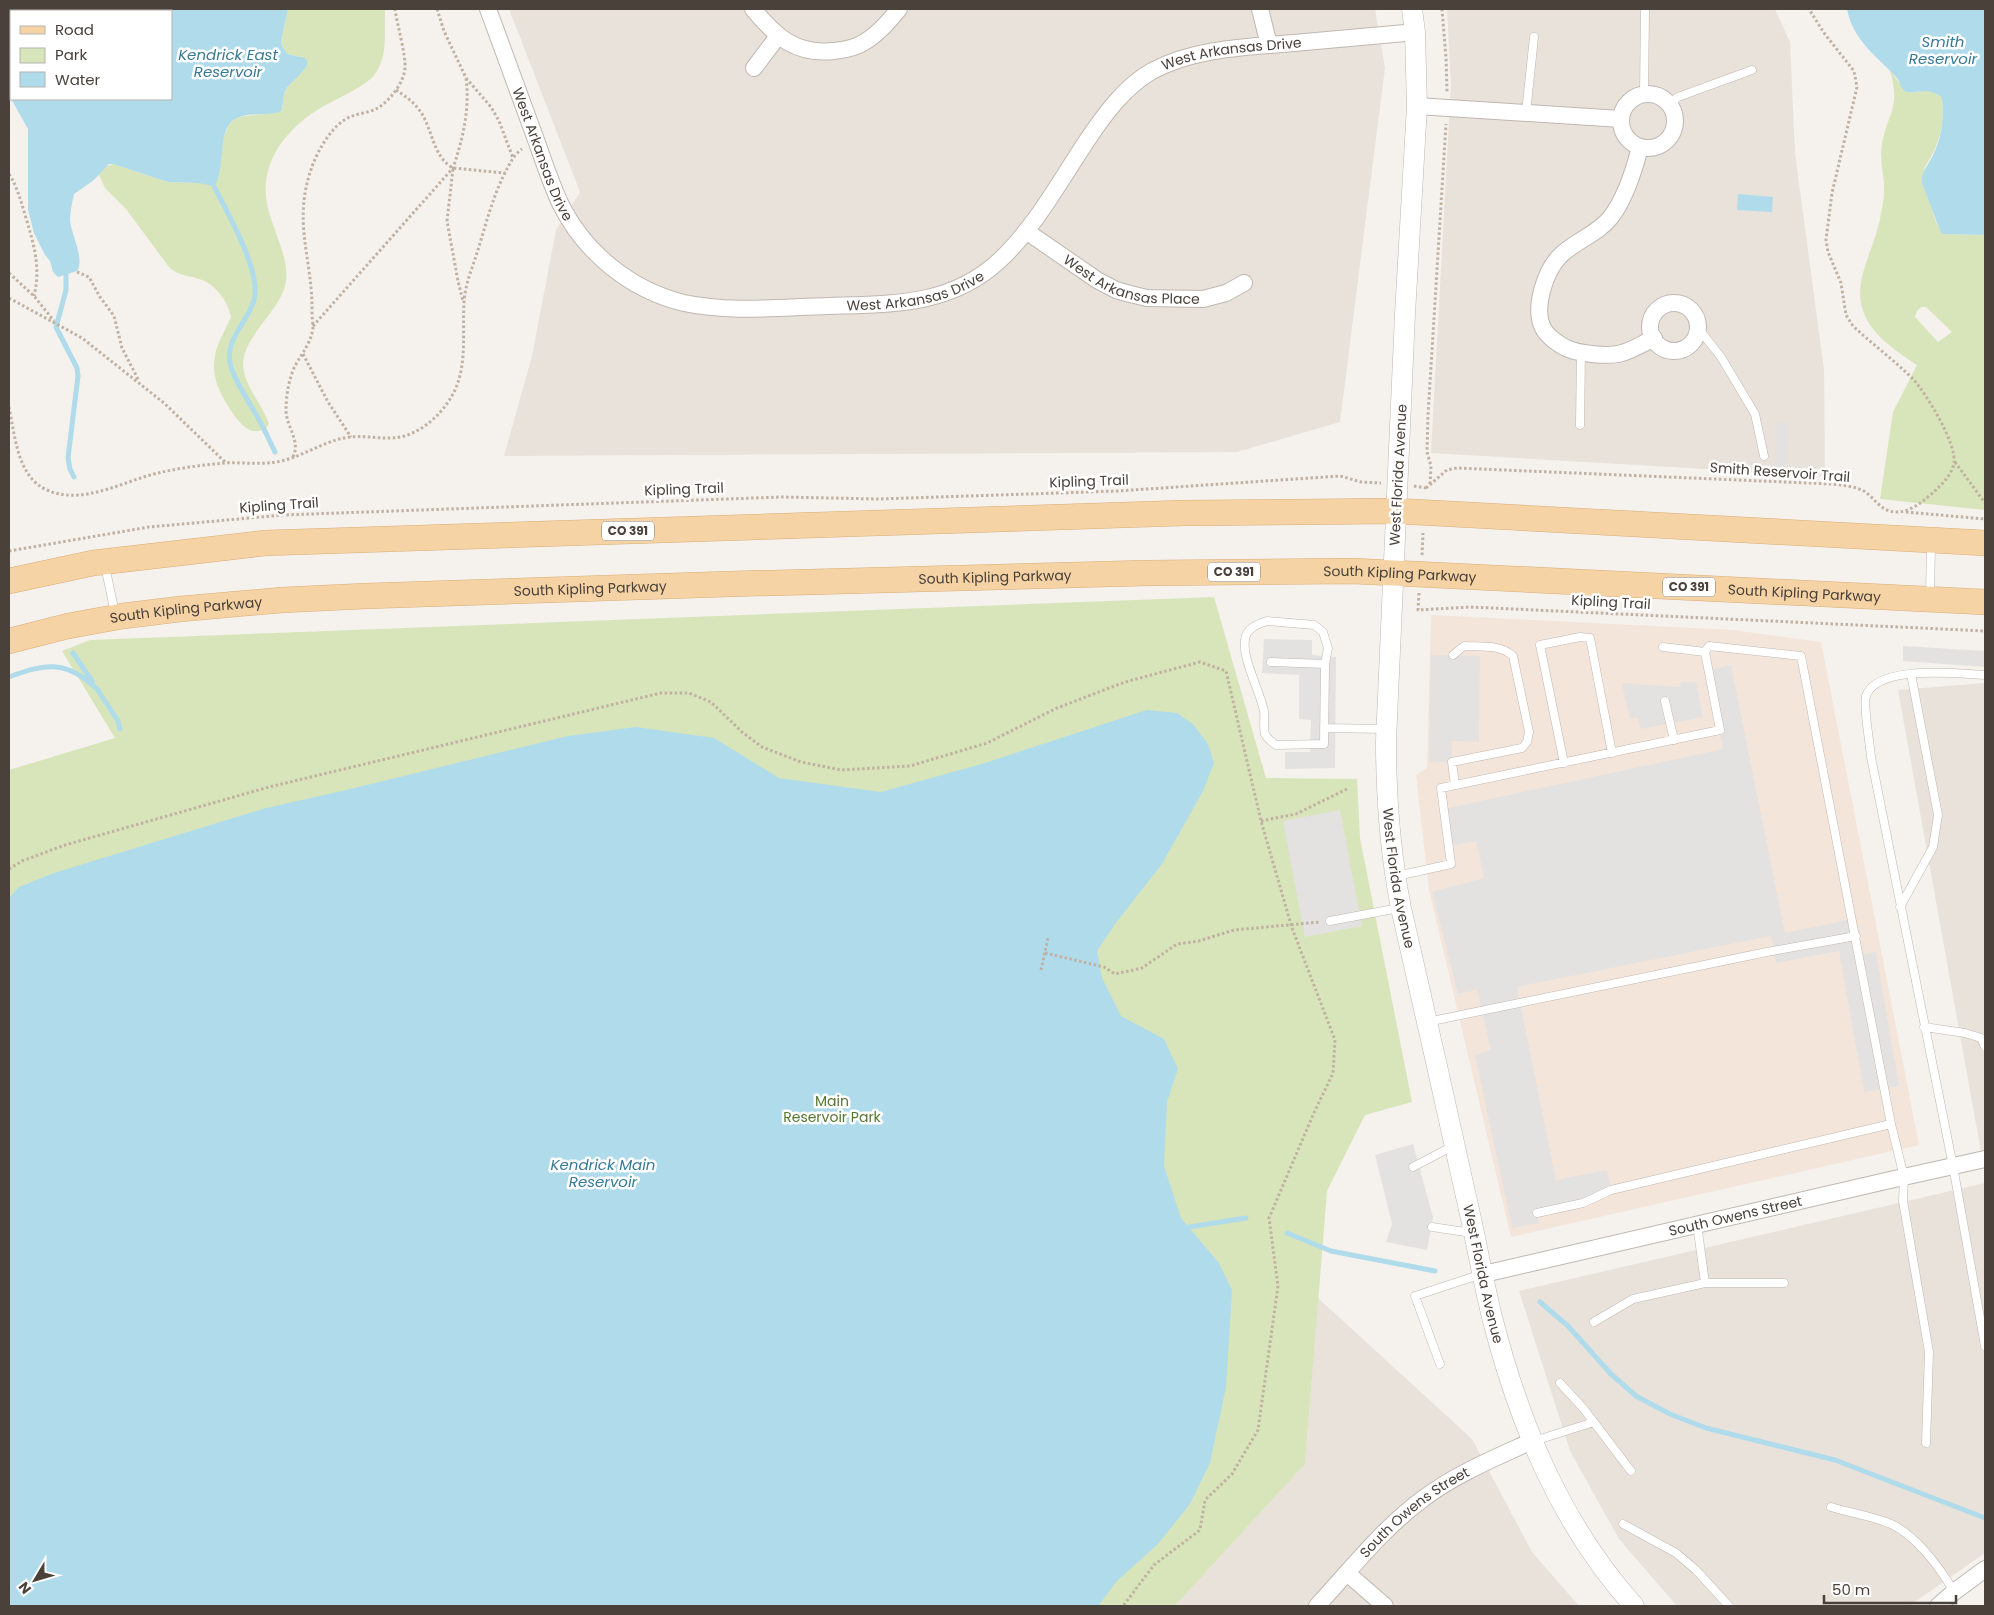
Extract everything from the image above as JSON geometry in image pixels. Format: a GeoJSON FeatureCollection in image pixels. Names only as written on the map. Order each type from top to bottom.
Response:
{"type":"FeatureCollection","features":[{"type":"Feature","properties":{"kind":"main road","name":"CO 391"},"geometry":{"type":"LineString","coordinates":[[9,581],[104,562],[274,543],[1124,515],[1396,511],[1985,543]]}},
{"type":"Feature","properties":{"kind":"main road","name":"South Kipling Parkway"},"geometry":{"type":"LineString","coordinates":[[9,641],[68,626],[115,618],[223,605],[366,596],[1041,575],[1283,571],[1393,573],[1985,602]]}},
{"type":"Feature","properties":{"kind":"street","name":"West Arkansas Drive"},"geometry":{"type":"LineString","coordinates":[[488,9],[562,206],[571,222],[594,251],[632,282],[661,296],[709,307],[745,308],[897,304],[921,301],[959,288],[980,277],[1000,260],[1026,231],[1097,126],[1119,98],[1134,83],[1151,72],[1186,58],[1214,51],[1415,32]]}},
{"type":"Feature","properties":{"kind":"street"},"geometry":{"type":"LineString","coordinates":[[753,9],[778,36],[790,44],[806,50],[822,52],[853,48],[865,42],[886,25],[899,9]]}},
{"type":"Feature","properties":{"kind":"street"},"geometry":{"type":"LineString","coordinates":[[1260,9],[1269,45]]}},
{"type":"Feature","properties":{"kind":"street","name":"West Florida Avenue"},"geometry":{"type":"LineString","coordinates":[[1412,9],[1415,32],[1418,106],[1386,729],[1386,791],[1395,877],[1492,1316],[1504,1359],[1532,1441],[1562,1505],[1599,1563],[1634,1606]]}},
{"type":"Feature","properties":{"kind":"street"},"geometry":{"type":"LineString","coordinates":[[754,68],[778,36]]}},
{"type":"Feature","properties":{"kind":"street"},"geometry":{"type":"LineString","coordinates":[[1644,94],[1653,94],[1669,104],[1674,114],[1675,125],[1671,136],[1663,144],[1652,148],[1640,147],[1628,140],[1621,126],[1621,119],[1624,108],[1632,99],[1644,94]]}},
{"type":"Feature","properties":{"kind":"street"},"geometry":{"type":"LineString","coordinates":[[1418,106],[1621,119]]}},
{"type":"Feature","properties":{"kind":"street"},"geometry":{"type":"LineString","coordinates":[[1640,147],[1634,171],[1618,207],[1609,220],[1560,256],[1550,270],[1543,285],[1540,310],[1542,327],[1550,337],[1566,348],[1581,352],[1598,355],[1622,354],[1654,338]]}},
{"type":"Feature","properties":{"kind":"street","name":"West Arkansas Place"},"geometry":{"type":"LineString","coordinates":[[1026,231],[1097,280],[1116,290],[1147,298],[1203,299],[1226,293],[1244,283]]}},
{"type":"Feature","properties":{"kind":"street"},"geometry":{"type":"LineString","coordinates":[[1673,303],[1681,304],[1694,313],[1698,328],[1692,342],[1680,350],[1665,348],[1654,338],[1651,323],[1653,315],[1665,305],[1673,303]]}},
{"type":"Feature","properties":{"kind":"street","name":"South Owens Street"},"geometry":{"type":"LineString","coordinates":[[1484,1274],[1985,1159]]}},
{"type":"Feature","properties":{"kind":"street","name":"South Owens Street"},"geometry":{"type":"LineString","coordinates":[[1317,1606],[1392,1524],[1424,1497],[1461,1475],[1532,1441]]}},
{"type":"Feature","properties":{"kind":"street"},"geometry":{"type":"LineString","coordinates":[[1938,1606],[1985,1570]]}},
{"type":"Feature","properties":{"kind":"street"},"geometry":{"type":"LineString","coordinates":[[1347,1573],[1385,1606]]}},
{"type":"Feature","properties":{"kind":"lane"},"geometry":{"type":"LineString","coordinates":[[1644,94],[1645,9]]}},
{"type":"Feature","properties":{"kind":"lane"},"geometry":{"type":"LineString","coordinates":[[1526,113],[1534,37]]}},
{"type":"Feature","properties":{"kind":"lane"},"geometry":{"type":"LineString","coordinates":[[1669,104],[1678,97],[1752,70]]}},
{"type":"Feature","properties":{"kind":"lane"},"geometry":{"type":"LineString","coordinates":[[1698,328],[1721,357],[1755,414],[1764,456]]}},
{"type":"Feature","properties":{"kind":"lane"},"geometry":{"type":"LineString","coordinates":[[1580,425],[1581,352]]}},
{"type":"Feature","properties":{"kind":"lane"},"geometry":{"type":"LineString","coordinates":[[1930,599],[1931,540]]}},
{"type":"Feature","properties":{"kind":"lane"},"geometry":{"type":"LineString","coordinates":[[104,562],[115,618]]}},
{"type":"Feature","properties":{"kind":"lane"},"geometry":{"type":"LineString","coordinates":[[1267,621],[1314,625],[1323,632],[1328,648],[1325,664],[1324,744],[1276,745],[1270,741],[1266,734],[1264,711],[1248,660],[1245,640],[1249,631],[1257,624],[1267,621]]}},
{"type":"Feature","properties":{"kind":"lane"},"geometry":{"type":"LineString","coordinates":[[1564,763],[1540,645],[1580,637],[1590,638],[1612,753]]}},
{"type":"Feature","properties":{"kind":"lane"},"geometry":{"type":"LineString","coordinates":[[1453,655],[1464,646],[1498,647],[1506,649],[1513,656],[1529,732],[1527,742],[1522,748],[1452,762],[1455,785]]}},
{"type":"Feature","properties":{"kind":"lane"},"geometry":{"type":"LineString","coordinates":[[1395,877],[1451,864],[1441,788],[1720,730],[1705,652],[1709,646],[1801,656],[1891,1124],[1904,1177],[1903,1201],[1929,1352],[1926,1443]]}},
{"type":"Feature","properties":{"kind":"lane"},"geometry":{"type":"LineString","coordinates":[[1662,647],[1705,652]]}},
{"type":"Feature","properties":{"kind":"lane"},"geometry":{"type":"LineString","coordinates":[[1271,662],[1325,664]]}},
{"type":"Feature","properties":{"kind":"lane"},"geometry":{"type":"LineString","coordinates":[[1985,675],[1911,674],[1886,679],[1871,688],[1866,697],[1871,757],[1952,1166],[1985,1346]]}},
{"type":"Feature","properties":{"kind":"lane"},"geometry":{"type":"LineString","coordinates":[[1900,907],[1933,847],[1938,815],[1911,674]]}},
{"type":"Feature","properties":{"kind":"lane"},"geometry":{"type":"LineString","coordinates":[[1665,701],[1674,740]]}},
{"type":"Feature","properties":{"kind":"lane"},"geometry":{"type":"LineString","coordinates":[[1324,728],[1386,729]]}},
{"type":"Feature","properties":{"kind":"lane"},"geometry":{"type":"LineString","coordinates":[[1330,921],[1401,908]]}},
{"type":"Feature","properties":{"kind":"lane"},"geometry":{"type":"LineString","coordinates":[[1427,1022],[1757,954],[1856,936]]}},
{"type":"Feature","properties":{"kind":"lane"},"geometry":{"type":"LineString","coordinates":[[1924,1027],[1965,1033],[1981,1038],[1985,1047]]}},
{"type":"Feature","properties":{"kind":"lane"},"geometry":{"type":"LineString","coordinates":[[1537,1213],[1584,1203],[1611,1190],[1891,1124]]}},
{"type":"Feature","properties":{"kind":"lane"},"geometry":{"type":"LineString","coordinates":[[1413,1167],[1455,1146]]}},
{"type":"Feature","properties":{"kind":"lane"},"geometry":{"type":"LineString","coordinates":[[1697,1224],[1705,1283]]}},
{"type":"Feature","properties":{"kind":"lane"},"geometry":{"type":"LineString","coordinates":[[1432,1227],[1474,1233]]}},
{"type":"Feature","properties":{"kind":"lane"},"geometry":{"type":"LineString","coordinates":[[1440,1364],[1415,1296],[1484,1274]]}},
{"type":"Feature","properties":{"kind":"lane"},"geometry":{"type":"LineString","coordinates":[[1594,1322],[1633,1299],[1705,1283],[1784,1282]]}},
{"type":"Feature","properties":{"kind":"lane"},"geometry":{"type":"LineString","coordinates":[[1560,1383],[1594,1422],[1631,1472]]}},
{"type":"Feature","properties":{"kind":"lane"},"geometry":{"type":"LineString","coordinates":[[1532,1441],[1594,1422]]}},
{"type":"Feature","properties":{"kind":"lane"},"geometry":{"type":"LineString","coordinates":[[1830,1507],[1892,1524],[1908,1535],[1943,1572],[1954,1592]]}},
{"type":"Feature","properties":{"kind":"lane"},"geometry":{"type":"LineString","coordinates":[[1623,1524],[1676,1553],[1696,1570],[1729,1606]]}},
{"type":"Feature","properties":{"kind":"path"},"geometry":{"type":"LineString","coordinates":[[292,458],[296,451],[296,445],[286,410],[290,378],[311,337],[313,326],[311,285],[304,245],[302,214],[306,184],[314,162],[326,140],[343,120],[378,108],[402,82],[406,66],[395,9]]}},
{"type":"Feature","properties":{"kind":"path"},"geometry":{"type":"LineString","coordinates":[[437,9],[444,31],[466,78],[495,114],[513,158]]}},
{"type":"Feature","properties":{"kind":"path"},"geometry":{"type":"LineString","coordinates":[[1430,484],[1431,466],[1427,452],[1428,415],[1447,108],[1446,58],[1442,9]]}},
{"type":"Feature","properties":{"kind":"path"},"geometry":{"type":"LineString","coordinates":[[1809,9],[1824,33],[1854,71],[1858,87],[1832,193],[1826,240],[1828,252],[1839,278],[1846,315],[1853,326],[1920,387],[1953,447],[1954,461],[1945,481],[1928,496],[1904,511]]}},
{"type":"Feature","properties":{"kind":"path"},"geometry":{"type":"LineString","coordinates":[[464,302],[458,281],[447,221],[453,168],[467,110],[466,78]]}},
{"type":"Feature","properties":{"kind":"path"},"geometry":{"type":"LineString","coordinates":[[396,90],[420,110],[443,161],[453,168],[505,173]]}},
{"type":"Feature","properties":{"kind":"path"},"geometry":{"type":"LineString","coordinates":[[9,408],[24,467],[29,477],[48,490],[61,494],[84,494],[157,473],[225,463],[275,463],[339,439],[351,437],[392,439],[408,435],[432,420],[449,400],[461,368],[464,350],[464,302],[466,288],[485,228],[505,173],[513,158],[536,138]]}},
{"type":"Feature","properties":{"kind":"path"},"geometry":{"type":"LineString","coordinates":[[313,326],[453,168]]}},
{"type":"Feature","properties":{"kind":"path"},"geometry":{"type":"LineString","coordinates":[[9,174],[18,190],[37,254],[37,283],[34,296]]}},
{"type":"Feature","properties":{"kind":"path"},"geometry":{"type":"LineString","coordinates":[[77,272],[89,277],[114,316],[122,348],[140,384]]}},
{"type":"Feature","properties":{"kind":"path"},"geometry":{"type":"LineString","coordinates":[[9,273],[19,280],[54,321]]}},
{"type":"Feature","properties":{"kind":"path"},"geometry":{"type":"LineString","coordinates":[[9,298],[82,338],[195,431],[225,463]]}},
{"type":"Feature","properties":{"kind":"path"},"geometry":{"type":"LineString","coordinates":[[303,354],[328,402],[351,437]]}},
{"type":"Feature","properties":{"kind":"path"},"geometry":{"type":"LineString","coordinates":[[1954,461],[1985,503]]}},
{"type":"Feature","properties":{"kind":"path","name":"Smith Reservoir Trail"},"geometry":{"type":"LineString","coordinates":[[1426,488],[1447,470],[1456,468],[1832,484],[1851,486],[1863,490],[1888,511],[1985,519]]}},
{"type":"Feature","properties":{"kind":"path","name":"Kipling Trail"},"geometry":{"type":"LineString","coordinates":[[9,551],[149,527],[283,515],[782,497],[879,499],[1097,492],[1340,476],[1362,482]]}},
{"type":"Feature","properties":{"kind":"path","name":"Kipling Trail"},"geometry":{"type":"LineString","coordinates":[[1426,488],[1418,610],[1470,607],[1985,631]]}},
{"type":"Feature","properties":{"kind":"path"},"geometry":{"type":"LineString","coordinates":[[9,869],[22,861],[65,845],[269,787],[661,693],[689,693],[711,702],[742,732],[762,747],[801,762],[841,770],[910,766],[987,743],[1057,708],[1125,682],[1200,662],[1226,672],[1261,821],[1292,925],[1335,1040],[1333,1073],[1269,1218],[1278,1286],[1258,1430],[1232,1474],[1205,1500],[1200,1530],[1154,1565],[1123,1606]]}},
{"type":"Feature","properties":{"kind":"path"},"geometry":{"type":"LineString","coordinates":[[1261,821],[1296,814],[1349,788]]}},
{"type":"Feature","properties":{"kind":"path"},"geometry":{"type":"LineString","coordinates":[[1045,953],[1104,967],[1115,974],[1142,968],[1177,944],[1199,941],[1234,930],[1330,921]]}},
{"type":"Feature","properties":{"kind":"path"},"geometry":{"type":"LineString","coordinates":[[1041,970],[1048,938]]}},
{"type":"Feature","properties":{"kind":"shaded area"},"geometry":{"type":"Polygon","coordinates":[[[509,9],[1375,9],[1385,68],[1340,422],[1237,452],[504,456],[532,356],[556,230],[580,192],[509,9]]]}},
{"type":"Feature","properties":{"kind":"shaded area"},"geometry":{"type":"Polygon","coordinates":[[[1447,9],[1775,9],[1790,42],[1795,153],[1824,370],[1825,476],[1431,453],[1451,84],[1447,9]]]}},
{"type":"Feature","properties":{"kind":"shaded area"},"geometry":{"type":"Polygon","coordinates":[[[1776,422],[1789,423],[1786,470],[1774,469],[1776,422]]]}},
{"type":"Feature","properties":{"kind":"shaded area"},"geometry":{"type":"Polygon","coordinates":[[[1431,615],[1733,630],[1821,642],[1919,1145],[1511,1237],[1429,890],[1416,775],[1427,768],[1431,615]]]}},
{"type":"Feature","properties":{"kind":"shaded area"},"geometry":{"type":"Polygon","coordinates":[[[1264,639],[1312,640],[1312,655],[1336,657],[1335,768],[1285,769],[1285,752],[1310,752],[1311,720],[1299,719],[1299,675],[1262,673],[1264,639]]]}},
{"type":"Feature","properties":{"kind":"shaded area"},"geometry":{"type":"Polygon","coordinates":[[[1903,646],[1985,651],[1985,667],[1903,661],[1903,646]]]}},
{"type":"Feature","properties":{"kind":"shaded area"},"geometry":{"type":"Polygon","coordinates":[[[1431,655],[1480,656],[1479,742],[1452,741],[1452,762],[1429,762],[1431,655]]]}},
{"type":"Feature","properties":{"kind":"shaded area"},"geometry":{"type":"Polygon","coordinates":[[[1731,665],[1785,933],[1852,919],[1860,955],[1876,952],[1899,1086],[1864,1092],[1839,951],[1776,963],[1771,936],[1517,987],[1556,1180],[1607,1170],[1611,1190],[1583,1203],[1537,1213],[1539,1223],[1512,1228],[1475,1055],[1491,1050],[1477,990],[1458,994],[1432,892],[1484,878],[1476,841],[1449,846],[1444,809],[1723,749],[1708,670],[1731,665]]]}},
{"type":"Feature","properties":{"kind":"shaded area"},"geometry":{"type":"Polygon","coordinates":[[[1681,682],[1696,682],[1703,717],[1641,729],[1638,718],[1630,719],[1622,683],[1680,687],[1681,682]]]}},
{"type":"Feature","properties":{"kind":"shaded area"},"geometry":{"type":"Polygon","coordinates":[[[1985,683],[1985,1174],[1898,690],[1985,683]]]}},
{"type":"Feature","properties":{"kind":"shaded area"},"geometry":{"type":"Polygon","coordinates":[[[1340,810],[1362,926],[1305,937],[1283,821],[1340,810]]]}},
{"type":"Feature","properties":{"kind":"shaded area"},"geometry":{"type":"Polygon","coordinates":[[[1413,1144],[1433,1217],[1427,1250],[1386,1242],[1392,1224],[1375,1155],[1413,1144]]]}},
{"type":"Feature","properties":{"kind":"shaded area"},"geometry":{"type":"Polygon","coordinates":[[[1985,1183],[1985,1553],[1909,1606],[1677,1606],[1619,1539],[1570,1451],[1519,1291],[1985,1183]]]}},
{"type":"Feature","properties":{"kind":"shaded area"},"geometry":{"type":"Polygon","coordinates":[[[1318,1298],[1472,1439],[1532,1552],[1579,1606],[1175,1606],[1305,1464],[1318,1298]]]}},
{"type":"Feature","properties":{"kind":"green space"},"geometry":{"type":"Polygon","coordinates":[[[288,9],[385,9],[385,44],[384,53],[373,77],[298,124],[278,148],[271,161],[267,176],[268,208],[285,263],[286,281],[277,304],[253,337],[243,360],[246,379],[269,424],[266,428],[255,431],[243,426],[234,415],[222,395],[215,377],[214,363],[216,351],[231,317],[224,300],[217,290],[207,283],[181,274],[169,267],[126,209],[105,188],[99,175],[105,167],[113,164],[168,182],[198,183],[219,177],[222,146],[230,123],[239,117],[269,113],[283,107],[286,91],[304,69],[301,57],[287,54],[282,46],[281,41],[288,9]]]}},
{"type":"Feature","properties":{"kind":"green space"},"geometry":{"type":"Polygon","coordinates":[[[1890,71],[1906,91],[1913,93],[1928,91],[1942,98],[1943,117],[1940,135],[1934,152],[1924,168],[1930,202],[1935,219],[1943,234],[1985,235],[1985,510],[1880,499],[1893,412],[1917,365],[1892,348],[1872,328],[1865,317],[1861,304],[1860,290],[1863,273],[1884,200],[1881,150],[1894,102],[1890,71]],[[1921,307],[1915,317],[1938,342],[1952,332],[1926,307],[1921,307]]]}},
{"type":"Feature","properties":{"kind":"green space","name":"Kendrick Main Reservoir"},"geometry":{"type":"Polygon","coordinates":[[[1214,597],[1266,778],[1357,779],[1360,838],[1412,1102],[1365,1115],[1327,1191],[1305,1464],[1175,1606],[9,1606],[9,770],[115,738],[62,651],[90,640],[1214,597]]]}},
{"type":"Feature","properties":{"kind":"water","name":"Kendrick East Reservoir"},"geometry":{"type":"Polygon","coordinates":[[[9,9],[288,9],[281,41],[282,46],[287,54],[305,58],[307,61],[305,68],[285,91],[280,112],[242,116],[230,123],[223,140],[220,171],[214,186],[198,183],[168,182],[109,164],[94,180],[74,194],[70,221],[80,261],[77,271],[58,277],[53,272],[50,261],[34,233],[28,210],[28,129],[12,100],[172,100],[172,10],[10,10],[10,97],[9,9]]]}},
{"type":"Feature","properties":{"kind":"water","name":"Smith Reservoir"},"geometry":{"type":"Polygon","coordinates":[[[1847,9],[1985,9],[1985,235],[1942,234],[1922,179],[1940,135],[1943,113],[1942,98],[1931,92],[1909,92],[1903,90],[1897,78],[1860,39],[1850,20],[1847,9]]]}},
{"type":"Feature","properties":{"kind":"water"},"geometry":{"type":"Polygon","coordinates":[[[1738,194],[1773,197],[1772,212],[1737,210],[1738,194]]]}},
{"type":"Feature","properties":{"kind":"water","name":"Kendrick Main Reservoir"},"geometry":{"type":"Polygon","coordinates":[[[1147,710],[1177,713],[1193,724],[1208,744],[1214,763],[1203,791],[1162,864],[1115,924],[1097,951],[1102,978],[1121,1016],[1164,1039],[1178,1069],[1167,1102],[1164,1166],[1181,1218],[1219,1263],[1232,1290],[1226,1387],[1210,1463],[1190,1504],[1158,1544],[1117,1581],[1098,1606],[9,1606],[9,898],[19,887],[54,873],[266,808],[568,736],[636,727],[714,738],[779,778],[881,792],[985,763],[1147,710]]]}},
{"type":"Feature","properties":{"kind":"waterway"},"geometry":{"type":"LineString","coordinates":[[214,186],[242,242],[253,274],[255,288],[251,308],[231,346],[229,354],[230,363],[233,373],[275,452]]}},
{"type":"Feature","properties":{"kind":"waterway"},"geometry":{"type":"LineString","coordinates":[[66,274],[66,290],[56,327],[77,368],[78,376],[68,458],[74,477]]}},
{"type":"Feature","properties":{"kind":"waterway"},"geometry":{"type":"LineString","coordinates":[[73,653],[92,681]]}},
{"type":"Feature","properties":{"kind":"waterway"},"geometry":{"type":"LineString","coordinates":[[9,677],[35,669],[56,667],[76,673],[98,690]]}},
{"type":"Feature","properties":{"kind":"waterway"},"geometry":{"type":"LineString","coordinates":[[97,689],[118,721],[120,729]]}},
{"type":"Feature","properties":{"kind":"waterway"},"geometry":{"type":"LineString","coordinates":[[1189,1227],[1246,1218]]}},
{"type":"Feature","properties":{"kind":"waterway"},"geometry":{"type":"LineString","coordinates":[[1287,1233],[1331,1251],[1435,1271]]}},
{"type":"Feature","properties":{"kind":"waterway"},"geometry":{"type":"LineString","coordinates":[[1540,1302],[1568,1326],[1611,1374],[1636,1396],[1670,1414],[1706,1428],[1835,1460],[1985,1518]]}},
{"type":"Feature","properties":{"kind":"park label","name":"Main Reservoir Park"},"geometry":{"type":"Point","coordinates":[832,1110]}}]}
